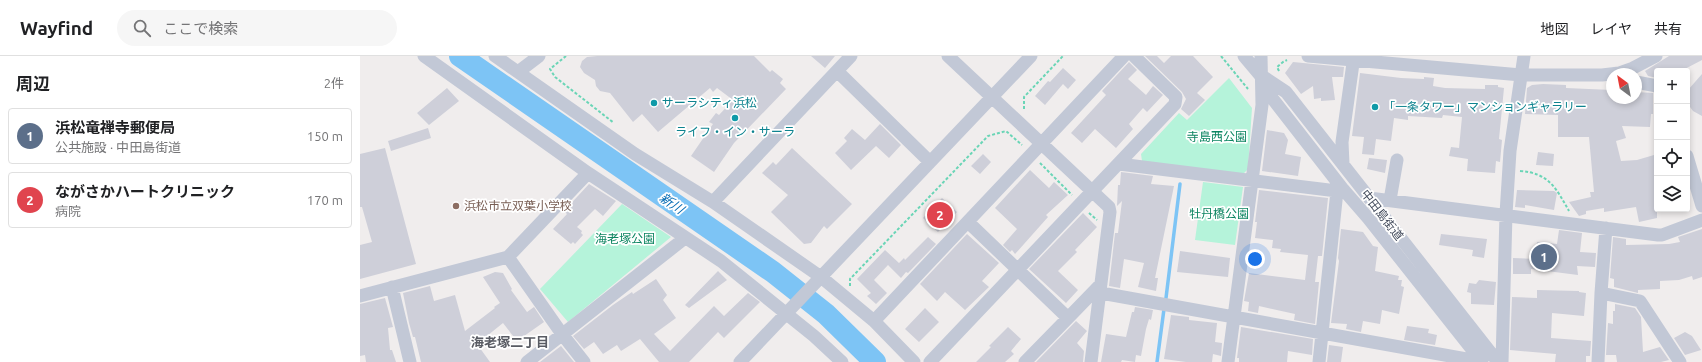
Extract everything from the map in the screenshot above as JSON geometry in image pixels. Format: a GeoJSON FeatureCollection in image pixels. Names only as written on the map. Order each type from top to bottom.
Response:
{"type":"FeatureCollection","features":[{"type":"Feature","properties":{"kind":"street"},"geometry":{"type":"LineString","coordinates":[[424,56],[588,173],[721,261],[789,311],[842,362]]}},
{"type":"Feature","properties":{"kind":"street"},"geometry":{"type":"LineString","coordinates":[[495,56],[635,154],[713,202],[874,322],[914,362]]}},
{"type":"Feature","properties":{"kind":"street"},"geometry":{"type":"LineString","coordinates":[[518,72],[539,56]]}},
{"type":"Feature","properties":{"kind":"street"},"geometry":{"type":"LineString","coordinates":[[713,202],[851,56]]}},
{"type":"Feature","properties":{"kind":"street"},"geometry":{"type":"LineString","coordinates":[[948,56],[1109,207],[1110,212],[1091,362]]}},
{"type":"Feature","properties":{"kind":"street"},"geometry":{"type":"LineString","coordinates":[[740,362],[1031,56]]}},
{"type":"Feature","properties":{"kind":"street"},"geometry":{"type":"LineString","coordinates":[[874,322],[1124,56]]}},
{"type":"Feature","properties":{"kind":"street"},"geometry":{"type":"LineString","coordinates":[[930,362],[1172,108],[1176,97],[1134,56]]}},
{"type":"Feature","properties":{"kind":"street","name":"中田島街道"},"geometry":{"type":"LineString","coordinates":[[1244,56],[1260,75],[1272,98],[1339,190],[1368,218],[1488,359]]}},
{"type":"Feature","properties":{"kind":"street"},"geometry":{"type":"LineString","coordinates":[[1228,362],[1262,105],[1260,75],[1261,56]]}},
{"type":"Feature","properties":{"kind":"street"},"geometry":{"type":"LineString","coordinates":[[1308,56],[1354,58],[1521,75],[1606,76]]}},
{"type":"Feature","properties":{"kind":"street"},"geometry":{"type":"LineString","coordinates":[[1502,362],[1506,214],[1510,151],[1524,56]]}},
{"type":"Feature","properties":{"kind":"street"},"geometry":{"type":"LineString","coordinates":[[1631,68],[1656,56]]}},
{"type":"Feature","properties":{"kind":"street"},"geometry":{"type":"LineString","coordinates":[[1343,164],[1342,142],[1354,58]]}},
{"type":"Feature","properties":{"kind":"street"},"geometry":{"type":"LineString","coordinates":[[837,71],[930,162]]}},
{"type":"Feature","properties":{"kind":"street","name":"中田島街道"},"geometry":{"type":"LineString","coordinates":[[1260,75],[1286,92],[1369,198],[1488,359]]}},
{"type":"Feature","properties":{"kind":"street"},"geometry":{"type":"LineString","coordinates":[[1642,83],[1654,85]]}},
{"type":"Feature","properties":{"kind":"street"},"geometry":{"type":"LineString","coordinates":[[1390,200],[1397,160]]}},
{"type":"Feature","properties":{"kind":"street"},"geometry":{"type":"LineString","coordinates":[[1119,164],[1252,181],[1339,190],[1319,362]]}},
{"type":"Feature","properties":{"kind":"street"},"geometry":{"type":"LineString","coordinates":[[1690,166],[1702,206]]}},
{"type":"Feature","properties":{"kind":"street"},"geometry":{"type":"LineString","coordinates":[[360,296],[508,257],[588,173]]}},
{"type":"Feature","properties":{"kind":"street"},"geometry":{"type":"LineString","coordinates":[[1369,198],[1506,214],[1662,235],[1702,220]]}},
{"type":"Feature","properties":{"kind":"street"},"geometry":{"type":"LineString","coordinates":[[968,222],[1068,318]]}},
{"type":"Feature","properties":{"kind":"street"},"geometry":{"type":"LineString","coordinates":[[1598,362],[1606,228]]}},
{"type":"Feature","properties":{"kind":"street"},"geometry":{"type":"LineString","coordinates":[[527,362],[685,238]]}},
{"type":"Feature","properties":{"kind":"street"},"geometry":{"type":"LineString","coordinates":[[508,257],[562,334],[584,362]]}},
{"type":"Feature","properties":{"kind":"street"},"geometry":{"type":"LineString","coordinates":[[392,287],[410,362]]}},
{"type":"Feature","properties":{"kind":"street"},"geometry":{"type":"LineString","coordinates":[[1101,288],[1166,305],[1234,318],[1472,360],[1488,359]]}},
{"type":"Feature","properties":{"kind":"street"},"geometry":{"type":"LineString","coordinates":[[1025,362],[1068,318],[1101,288]]}},
{"type":"Feature","properties":{"kind":"street"},"geometry":{"type":"LineString","coordinates":[[1601,293],[1640,302],[1680,362]]}},
{"type":"Feature","properties":{"kind":"path"},"geometry":{"type":"LineString","coordinates":[[566,56],[550,69],[555,77],[614,123]]}},
{"type":"Feature","properties":{"kind":"path"},"geometry":{"type":"LineString","coordinates":[[1024,112],[1024,97],[1063,56]]}},
{"type":"Feature","properties":{"kind":"path"},"geometry":{"type":"LineString","coordinates":[[1221,56],[1248,89]]}},
{"type":"Feature","properties":{"kind":"path"},"geometry":{"type":"LineString","coordinates":[[850,292],[850,279],[988,136],[1006,131],[1026,149]]}},
{"type":"Feature","properties":{"kind":"path"},"geometry":{"type":"LineString","coordinates":[[1039,162],[1075,198]]}},
{"type":"Feature","properties":{"kind":"path"},"geometry":{"type":"LineString","coordinates":[[1509,171],[1533,173],[1548,180],[1560,194],[1576,224]]}},
{"type":"Feature","properties":{"kind":"path"},"geometry":{"type":"LineString","coordinates":[[1087,211],[1101,223]]}},
{"type":"Feature","properties":{"kind":"green space","name":"寺島西公園"},"geometry":{"type":"Polygon","coordinates":[[[1229,78],[1252,108],[1248,169],[1243,174],[1142,161],[1141,154],[1179,113],[1187,120],[1229,78]]]}},
{"type":"Feature","properties":{"kind":"green space","name":"牡丹橋公園"},"geometry":{"type":"Polygon","coordinates":[[[1203,182],[1243,187],[1235,245],[1195,240],[1203,182]]]}},
{"type":"Feature","properties":{"kind":"green space","name":"海老塚公園"},"geometry":{"type":"Polygon","coordinates":[[[622,204],[671,237],[568,322],[540,289],[622,204]]]}},
{"type":"Feature","properties":{"kind":"building","name":"サーラシティ浜松"},"geometry":{"type":"Polygon","coordinates":[[[754,56],[770,72],[772,70],[783,79],[780,83],[786,89],[734,143],[714,172],[691,156],[713,124],[709,122],[716,113],[719,115],[733,100],[717,88],[713,92],[710,88],[658,132],[642,114],[633,122],[610,93],[600,91],[596,86],[595,80],[584,73],[580,67],[582,61],[587,57],[754,56]]]}},
{"type":"Feature","properties":{"kind":"building"},"geometry":{"type":"Polygon","coordinates":[[[811,56],[835,56],[825,68],[811,56]]]}},
{"type":"Feature","properties":{"kind":"building"},"geometry":{"type":"Polygon","coordinates":[[[1145,56],[1157,56],[1164,63],[1171,56],[1193,56],[1213,77],[1197,93],[1205,100],[1189,116],[1181,109],[1186,99],[1182,92],[1145,56]]]}},
{"type":"Feature","properties":{"kind":"building"},"geometry":{"type":"Polygon","coordinates":[[[1669,56],[1702,56],[1702,60],[1687,68],[1654,68],[1654,77],[1648,76],[1645,71],[1669,56]]]}},
{"type":"Feature","properties":{"kind":"building"},"geometry":{"type":"Polygon","coordinates":[[[1129,62],[1137,70],[1128,79],[1146,95],[1153,86],[1163,95],[1147,112],[1143,108],[1129,124],[1133,129],[1116,148],[1095,129],[1082,143],[1071,133],[1106,95],[1102,91],[1129,62]]]}},
{"type":"Feature","properties":{"kind":"building"},"geometry":{"type":"Polygon","coordinates":[[[1293,62],[1344,67],[1343,77],[1332,77],[1335,100],[1321,101],[1321,98],[1314,99],[1313,86],[1301,94],[1285,73],[1293,62]]]}},
{"type":"Feature","properties":{"kind":"building"},"geometry":{"type":"Polygon","coordinates":[[[1063,68],[1076,80],[1068,89],[1063,84],[1045,105],[1035,96],[1048,81],[1050,82],[1063,68]]]}},
{"type":"Feature","properties":{"kind":"building"},"geometry":{"type":"Polygon","coordinates":[[[1360,73],[1401,78],[1434,78],[1433,86],[1445,88],[1485,89],[1485,85],[1498,85],[1498,87],[1504,88],[1499,139],[1502,140],[1500,162],[1496,161],[1495,173],[1467,171],[1468,159],[1449,156],[1451,147],[1459,148],[1462,117],[1443,115],[1442,118],[1408,116],[1408,120],[1394,118],[1391,141],[1376,139],[1374,155],[1362,154],[1364,137],[1352,136],[1360,73]]]}},
{"type":"Feature","properties":{"kind":"building"},"geometry":{"type":"Polygon","coordinates":[[[1702,74],[1702,116],[1693,111],[1690,107],[1690,88],[1702,74]]]}},
{"type":"Feature","properties":{"kind":"building"},"geometry":{"type":"Polygon","coordinates":[[[1532,85],[1566,85],[1566,88],[1606,90],[1606,104],[1642,104],[1642,92],[1653,93],[1653,114],[1651,114],[1650,127],[1622,126],[1626,138],[1616,141],[1621,161],[1637,160],[1654,155],[1654,212],[1657,212],[1657,218],[1639,222],[1636,207],[1604,212],[1604,208],[1586,211],[1586,214],[1579,216],[1569,202],[1591,197],[1590,192],[1594,192],[1589,137],[1558,137],[1558,115],[1525,114],[1527,88],[1532,85]]]}},
{"type":"Feature","properties":{"kind":"building"},"geometry":{"type":"Polygon","coordinates":[[[447,88],[459,101],[429,125],[417,113],[447,88]]]}},
{"type":"Feature","properties":{"kind":"building"},"geometry":{"type":"Polygon","coordinates":[[[880,124],[901,145],[889,158],[876,146],[851,170],[835,153],[847,141],[844,138],[852,129],[865,140],[880,124]]]}},
{"type":"Feature","properties":{"kind":"building"},"geometry":{"type":"Polygon","coordinates":[[[428,128],[431,138],[391,151],[388,141],[428,128]]]}},
{"type":"Feature","properties":{"kind":"building"},"geometry":{"type":"Polygon","coordinates":[[[1267,130],[1284,133],[1288,140],[1285,154],[1301,157],[1298,176],[1262,171],[1267,130]]]}},
{"type":"Feature","properties":{"kind":"building"},"geometry":{"type":"Polygon","coordinates":[[[385,148],[416,264],[360,279],[360,245],[372,242],[362,207],[360,207],[360,154],[385,148]]]}},
{"type":"Feature","properties":{"kind":"building"},"geometry":{"type":"Polygon","coordinates":[[[792,148],[852,204],[827,229],[824,226],[811,243],[804,244],[771,212],[788,195],[762,173],[773,162],[776,165],[792,148]]]}},
{"type":"Feature","properties":{"kind":"building"},"geometry":{"type":"Polygon","coordinates":[[[1538,152],[1554,154],[1553,166],[1536,165],[1538,152]]]}},
{"type":"Feature","properties":{"kind":"building"},"geometry":{"type":"Polygon","coordinates":[[[983,154],[991,162],[980,174],[971,166],[983,154]]]}},
{"type":"Feature","properties":{"kind":"building"},"geometry":{"type":"Polygon","coordinates":[[[1369,158],[1387,160],[1385,173],[1367,169],[1369,158]]]}},
{"type":"Feature","properties":{"kind":"building"},"geometry":{"type":"Polygon","coordinates":[[[1030,170],[1049,188],[1054,182],[1068,195],[1046,215],[1048,217],[1015,254],[1012,250],[1010,252],[1003,245],[1017,229],[995,208],[1030,170]]]}},
{"type":"Feature","properties":{"kind":"building"},"geometry":{"type":"Polygon","coordinates":[[[1121,172],[1153,176],[1151,184],[1174,186],[1155,278],[1158,278],[1156,291],[1138,287],[1144,263],[1124,259],[1120,288],[1109,286],[1115,233],[1118,233],[1122,201],[1117,206],[1118,185],[1120,185],[1121,172]]]}},
{"type":"Feature","properties":{"kind":"building"},"geometry":{"type":"Polygon","coordinates":[[[589,184],[616,201],[603,216],[595,209],[577,227],[582,231],[581,233],[583,235],[575,244],[573,242],[571,244],[553,229],[567,214],[564,211],[589,184]]]}},
{"type":"Feature","properties":{"kind":"building"},"geometry":{"type":"Polygon","coordinates":[[[1259,190],[1328,198],[1322,256],[1318,256],[1315,282],[1319,282],[1315,324],[1294,320],[1295,314],[1259,306],[1258,313],[1248,311],[1249,302],[1244,301],[1249,273],[1305,280],[1308,255],[1280,252],[1281,249],[1272,248],[1273,240],[1255,238],[1257,222],[1255,222],[1259,190]]]}},
{"type":"Feature","properties":{"kind":"building"},"geometry":{"type":"Polygon","coordinates":[[[1517,190],[1554,191],[1557,193],[1554,210],[1525,205],[1525,208],[1515,207],[1517,190]]]}},
{"type":"Feature","properties":{"kind":"building"},"geometry":{"type":"Polygon","coordinates":[[[942,198],[957,212],[938,232],[923,218],[942,198]]]}},
{"type":"Feature","properties":{"kind":"building"},"geometry":{"type":"Polygon","coordinates":[[[1083,213],[1097,227],[1075,250],[1077,252],[1058,271],[1078,290],[1066,303],[1029,269],[1083,213]]]}},
{"type":"Feature","properties":{"kind":"building"},"geometry":{"type":"Polygon","coordinates":[[[1341,229],[1363,232],[1373,246],[1378,247],[1375,271],[1399,276],[1398,280],[1402,280],[1401,286],[1404,287],[1399,314],[1382,310],[1380,324],[1363,321],[1361,332],[1346,329],[1347,324],[1331,323],[1339,261],[1341,229]]]}},
{"type":"Feature","properties":{"kind":"building"},"geometry":{"type":"Polygon","coordinates":[[[1702,229],[1702,277],[1693,280],[1692,276],[1679,280],[1660,281],[1660,289],[1638,290],[1638,293],[1614,287],[1614,279],[1610,278],[1613,237],[1626,239],[1626,245],[1669,244],[1680,242],[1678,237],[1702,229]]]}},
{"type":"Feature","properties":{"kind":"building"},"geometry":{"type":"Polygon","coordinates":[[[1559,230],[1582,233],[1580,252],[1596,253],[1595,267],[1577,266],[1578,275],[1531,269],[1531,274],[1513,274],[1513,258],[1536,259],[1537,242],[1557,244],[1559,230]]]}},
{"type":"Feature","properties":{"kind":"building"},"geometry":{"type":"Polygon","coordinates":[[[967,234],[999,263],[982,281],[989,287],[965,310],[945,292],[937,301],[920,284],[967,234]]]}},
{"type":"Feature","properties":{"kind":"building"},"geometry":{"type":"Polygon","coordinates":[[[1441,234],[1487,239],[1484,258],[1472,256],[1473,250],[1439,245],[1441,234]]]}},
{"type":"Feature","properties":{"kind":"building"},"geometry":{"type":"Polygon","coordinates":[[[928,237],[936,244],[908,273],[906,272],[901,278],[888,265],[874,280],[887,293],[876,304],[867,296],[871,293],[857,279],[885,250],[899,263],[904,258],[905,260],[928,237]]]}},
{"type":"Feature","properties":{"kind":"building"},"geometry":{"type":"Polygon","coordinates":[[[1180,251],[1230,258],[1228,277],[1177,272],[1180,251]]]}},
{"type":"Feature","properties":{"kind":"building"},"geometry":{"type":"Polygon","coordinates":[[[718,271],[727,280],[689,308],[685,305],[718,271]]]}},
{"type":"Feature","properties":{"kind":"building"},"geometry":{"type":"Polygon","coordinates":[[[495,272],[503,273],[512,289],[511,290],[527,312],[534,307],[544,322],[517,341],[503,323],[477,344],[490,362],[421,362],[415,337],[413,337],[409,323],[403,293],[430,286],[434,301],[455,295],[465,331],[500,303],[483,277],[495,272]]]}},
{"type":"Feature","properties":{"kind":"building"},"geometry":{"type":"Polygon","coordinates":[[[656,279],[667,295],[663,300],[676,318],[654,334],[670,351],[714,306],[724,316],[748,293],[760,302],[724,338],[718,332],[689,362],[659,362],[640,339],[621,351],[617,345],[603,354],[594,342],[584,349],[573,336],[613,305],[632,292],[633,294],[656,279]]]}},
{"type":"Feature","properties":{"kind":"building"},"geometry":{"type":"Polygon","coordinates":[[[1479,280],[1496,282],[1494,305],[1471,304],[1471,293],[1467,292],[1469,283],[1476,284],[1479,280]]]}},
{"type":"Feature","properties":{"kind":"building"},"geometry":{"type":"Polygon","coordinates":[[[1537,290],[1579,291],[1586,293],[1584,316],[1552,313],[1551,338],[1591,341],[1590,356],[1586,356],[1586,362],[1555,362],[1556,354],[1510,350],[1512,297],[1537,298],[1537,290]]]}},
{"type":"Feature","properties":{"kind":"building"},"geometry":{"type":"Polygon","coordinates":[[[385,298],[393,327],[388,328],[390,350],[392,350],[396,362],[366,362],[365,355],[360,356],[360,304],[385,298]]]}},
{"type":"Feature","properties":{"kind":"building"},"geometry":{"type":"Polygon","coordinates":[[[1615,304],[1635,308],[1641,317],[1643,352],[1660,347],[1669,360],[1661,362],[1617,362],[1616,355],[1606,355],[1608,323],[1613,324],[1613,311],[1615,311],[1615,304]]]}},
{"type":"Feature","properties":{"kind":"building"},"geometry":{"type":"Polygon","coordinates":[[[1135,307],[1153,310],[1151,320],[1149,319],[1146,329],[1141,356],[1136,355],[1135,362],[1122,360],[1121,362],[1101,362],[1106,334],[1126,337],[1132,312],[1134,312],[1135,307]]]}},
{"type":"Feature","properties":{"kind":"building"},"geometry":{"type":"Polygon","coordinates":[[[925,308],[939,322],[919,342],[905,329],[925,308]]]}},
{"type":"Feature","properties":{"kind":"building"},"geometry":{"type":"Polygon","coordinates":[[[1171,315],[1189,317],[1189,320],[1217,323],[1215,342],[1222,343],[1221,356],[1213,354],[1212,362],[1186,362],[1164,359],[1171,315]]]}},
{"type":"Feature","properties":{"kind":"building"},"geometry":{"type":"Polygon","coordinates":[[[1076,321],[1087,331],[1077,343],[1084,351],[1083,362],[1036,362],[1076,321]]]}},
{"type":"Feature","properties":{"kind":"building"},"geometry":{"type":"Polygon","coordinates":[[[1407,326],[1429,329],[1428,333],[1437,335],[1435,345],[1404,340],[1407,326]]]}},
{"type":"Feature","properties":{"kind":"building"},"geometry":{"type":"Polygon","coordinates":[[[1008,327],[1021,339],[1011,351],[1014,354],[1005,362],[976,362],[991,347],[989,346],[1008,327]]]}},
{"type":"Feature","properties":{"kind":"building"},"geometry":{"type":"Polygon","coordinates":[[[1241,327],[1313,339],[1312,355],[1288,351],[1287,362],[1239,362],[1239,358],[1237,358],[1241,327]]]}},
{"type":"Feature","properties":{"kind":"building"},"geometry":{"type":"Polygon","coordinates":[[[1685,332],[1692,336],[1701,350],[1685,355],[1674,338],[1685,332]]]}},
{"type":"Feature","properties":{"kind":"building"},"geometry":{"type":"Polygon","coordinates":[[[1329,345],[1343,347],[1341,362],[1327,362],[1329,345]]]}},
{"type":"Feature","properties":{"kind":"building"},"geometry":{"type":"Polygon","coordinates":[[[561,346],[574,362],[540,362],[561,346]]]}},
{"type":"Feature","properties":{"kind":"waterway","name":"新川"},"geometry":{"type":"LineString","coordinates":[[460,56],[773,272],[826,314],[875,362]]}},
{"type":"Feature","properties":{"kind":"waterway"},"geometry":{"type":"LineString","coordinates":[[1166,298],[1180,184]]}},
{"type":"Feature","properties":{"kind":"waterway"},"geometry":{"type":"LineString","coordinates":[[1157,362],[1164,309]]}},
{"type":"Feature","properties":{"kind":"place","name":"サーラシティ浜松"},"geometry":{"type":"Point","coordinates":[654,103]}},
{"type":"Feature","properties":{"kind":"place","name":"「一条タワー」マンションギャラリー"},"geometry":{"type":"Point","coordinates":[1375,107]}},
{"type":"Feature","properties":{"kind":"place","name":"ライフ・イン・サーラ"},"geometry":{"type":"Point","coordinates":[735,118]}},
{"type":"Feature","properties":{"kind":"place","name":"浜松市立双葉小学校"},"geometry":{"type":"Point","coordinates":[456,206]}},
{"type":"Feature","properties":{"kind":"place","name":"ながさかハートクリニック"},"geometry":{"type":"Point","coordinates":[940,215]}},
{"type":"Feature","properties":{"kind":"place","name":"浜松竜禅寺郵便局"},"geometry":{"type":"Point","coordinates":[1544,257]}},
{"type":"Feature","properties":{"kind":"district","name":"海老塚二丁目"},"geometry":{"type":"Point","coordinates":[510,342]}}]}
